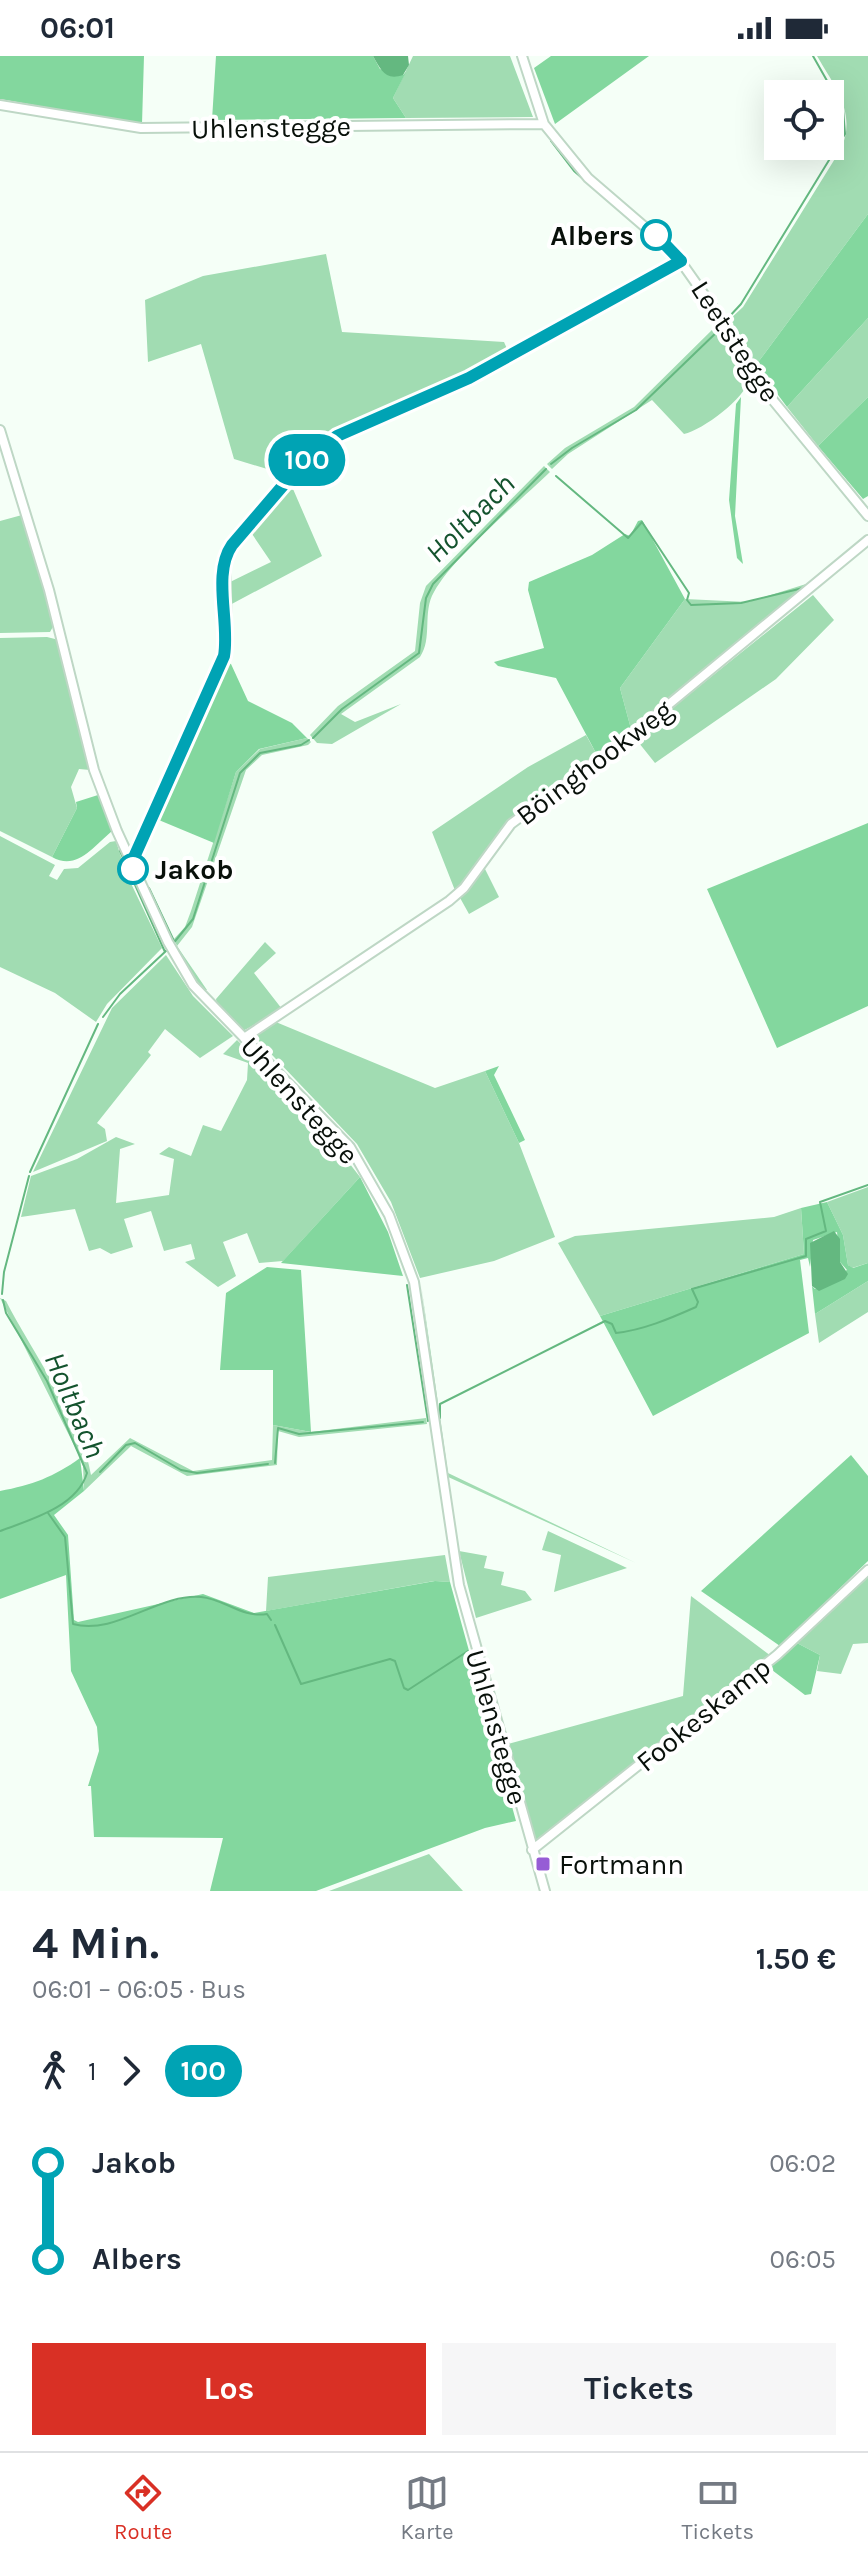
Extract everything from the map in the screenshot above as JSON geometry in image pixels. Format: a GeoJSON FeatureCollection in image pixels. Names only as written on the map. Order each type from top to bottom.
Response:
{"type":"FeatureCollection","features":[{"type":"Feature","properties":{"kind":"street","name":"Leetstegge"},"geometry":{"type":"LineString","coordinates":[[522,56],[544,124],[588,178],[681,261],[715,310],[749,371],[867,513]]}},
{"type":"Feature","properties":{"kind":"street","name":"Uhlenstegge"},"geometry":{"type":"LineString","coordinates":[[0,105],[141,128],[544,124]]}},
{"type":"Feature","properties":{"kind":"street"},"geometry":{"type":"LineString","coordinates":[[131,864],[224,656],[227,635],[225,556],[298,468],[317,450],[351,428],[469,378],[681,261]]}},
{"type":"Feature","properties":{"kind":"street","name":"Uhlenstegge"},"geometry":{"type":"LineString","coordinates":[[0,430],[49,590],[94,770],[131,864],[170,946],[193,985],[350,1147],[389,1215],[414,1282],[459,1585],[545,1891]]}},
{"type":"Feature","properties":{"kind":"street","name":"Böinghookweg"},"geometry":{"type":"LineString","coordinates":[[244,1038],[449,901],[464,888],[511,824],[634,733],[868,540]]}},
{"type":"Feature","properties":{"kind":"street","name":"Fookeskamp"},"geometry":{"type":"LineString","coordinates":[[532,1850],[777,1655],[868,1570]]}},
{"type":"Feature","properties":{"kind":"shaded area"},"geometry":{"type":"Polygon","coordinates":[[[0,56],[144,56],[142,124],[0,99],[0,56]]]}},
{"type":"Feature","properties":{"kind":"shaded area"},"geometry":{"type":"Polygon","coordinates":[[[216,56],[373,56],[380,69],[403,75],[406,72],[393,98],[406,118],[212,120],[216,56]]]}},
{"type":"Feature","properties":{"kind":"shaded area"},"geometry":{"type":"Polygon","coordinates":[[[373,56],[408,56],[409,65],[403,75],[392,77],[381,70],[373,56]]]}},
{"type":"Feature","properties":{"kind":"shaded area"},"geometry":{"type":"Polygon","coordinates":[[[413,56],[510,56],[533,117],[406,118],[393,98],[413,56]]]}},
{"type":"Feature","properties":{"kind":"shaded area"},"geometry":{"type":"Polygon","coordinates":[[[551,56],[649,56],[555,124],[534,68],[551,56]]]}},
{"type":"Feature","properties":{"kind":"shaded area"},"geometry":{"type":"Polygon","coordinates":[[[817,56],[868,56],[868,214],[756,365],[729,320],[743,307],[834,160],[844,160],[847,124],[844,80],[831,80],[817,56]]]}},
{"type":"Feature","properties":{"kind":"shaded area"},"geometry":{"type":"Polygon","coordinates":[[[868,214],[868,318],[787,407],[756,365],[868,214]]]}},
{"type":"Feature","properties":{"kind":"shaded area"},"geometry":{"type":"Polygon","coordinates":[[[326,254],[342,332],[504,342],[508,351],[323,441],[287,475],[234,459],[201,344],[148,362],[145,300],[203,276],[326,254]]]}},
{"type":"Feature","properties":{"kind":"shaded area"},"geometry":{"type":"Polygon","coordinates":[[[868,318],[868,397],[818,446],[787,407],[868,318]]]}},
{"type":"Feature","properties":{"kind":"shaded area"},"geometry":{"type":"Polygon","coordinates":[[[715,327],[719,328],[749,380],[740,395],[722,412],[684,434],[652,400],[568,454],[552,469],[547,464],[565,448],[634,407],[715,327]]]}},
{"type":"Feature","properties":{"kind":"shaded area"},"geometry":{"type":"Polygon","coordinates":[[[741,397],[735,516],[743,564],[737,558],[729,500],[736,404],[741,397]]]}},
{"type":"Feature","properties":{"kind":"shaded area"},"geometry":{"type":"Polygon","coordinates":[[[868,397],[868,496],[863,499],[818,446],[868,397]]]}},
{"type":"Feature","properties":{"kind":"shaded area"},"geometry":{"type":"Polygon","coordinates":[[[544,466],[550,472],[443,578],[430,600],[426,642],[420,657],[341,714],[355,722],[401,704],[332,744],[317,743],[310,735],[338,706],[415,651],[420,603],[426,586],[544,466]]]}},
{"type":"Feature","properties":{"kind":"shaded area"},"geometry":{"type":"Polygon","coordinates":[[[290,482],[322,556],[228,606],[226,584],[271,562],[250,531],[290,482]]]}},
{"type":"Feature","properties":{"kind":"shaded area"},"geometry":{"type":"Polygon","coordinates":[[[22,515],[54,625],[50,632],[0,633],[0,521],[22,515]]]}},
{"type":"Feature","properties":{"kind":"shaded area"},"geometry":{"type":"Polygon","coordinates":[[[642,520],[685,599],[620,688],[631,729],[597,755],[556,678],[498,666],[494,662],[544,648],[528,590],[529,582],[592,555],[625,534],[630,536],[638,521],[642,520]]]}},
{"type":"Feature","properties":{"kind":"shaded area"},"geometry":{"type":"Polygon","coordinates":[[[806,584],[810,587],[631,729],[620,688],[685,599],[748,602],[806,584]]]}},
{"type":"Feature","properties":{"kind":"shaded area"},"geometry":{"type":"Polygon","coordinates":[[[813,595],[834,620],[776,679],[655,763],[635,738],[813,595]]]}},
{"type":"Feature","properties":{"kind":"shaded area"},"geometry":{"type":"Polygon","coordinates":[[[47,637],[59,640],[90,770],[79,769],[71,787],[77,808],[52,857],[0,831],[0,638],[47,637]]]}},
{"type":"Feature","properties":{"kind":"shaded area"},"geometry":{"type":"Polygon","coordinates":[[[224,661],[231,664],[248,701],[292,723],[307,738],[259,749],[236,772],[214,843],[154,818],[224,661]]]}},
{"type":"Feature","properties":{"kind":"shaded area"},"geometry":{"type":"Polygon","coordinates":[[[586,735],[597,755],[508,820],[456,893],[432,832],[528,767],[586,735]]]}},
{"type":"Feature","properties":{"kind":"shaded area"},"geometry":{"type":"Polygon","coordinates":[[[307,738],[311,742],[308,745],[262,755],[246,770],[192,927],[177,946],[174,939],[185,927],[191,911],[236,772],[260,749],[307,738]]]}},
{"type":"Feature","properties":{"kind":"shaded area"},"geometry":{"type":"Polygon","coordinates":[[[98,795],[112,831],[77,859],[61,861],[52,857],[77,808],[76,802],[98,795]]]}},
{"type":"Feature","properties":{"kind":"shaded area"},"geometry":{"type":"Polygon","coordinates":[[[868,823],[868,1006],[777,1048],[707,889],[868,823]]]}},
{"type":"Feature","properties":{"kind":"shaded area"},"geometry":{"type":"Polygon","coordinates":[[[0,836],[55,865],[49,876],[57,880],[64,869],[78,868],[110,842],[116,841],[126,873],[162,948],[107,1004],[96,1022],[55,993],[0,967],[0,836]]]}},
{"type":"Feature","properties":{"kind":"shaded area"},"geometry":{"type":"Polygon","coordinates":[[[483,865],[499,897],[469,914],[459,896],[483,865]]]}},
{"type":"Feature","properties":{"kind":"shaded area"},"geometry":{"type":"Polygon","coordinates":[[[265,942],[276,953],[254,973],[282,1009],[243,1031],[217,1006],[216,999],[265,942]]]}},
{"type":"Feature","properties":{"kind":"shaded area"},"geometry":{"type":"Polygon","coordinates":[[[177,946],[207,990],[202,990],[174,949],[177,946]]]}},
{"type":"Feature","properties":{"kind":"shaded area"},"geometry":{"type":"Polygon","coordinates":[[[166,955],[193,996],[233,1036],[200,1058],[165,1029],[148,1052],[151,1055],[97,1123],[105,1129],[107,1141],[33,1172],[112,1008],[166,955]]]}},
{"type":"Feature","properties":{"kind":"shaded area"},"geometry":{"type":"Polygon","coordinates":[[[271,1020],[435,1088],[485,1071],[519,1143],[555,1237],[494,1261],[420,1278],[391,1202],[357,1144],[254,1036],[271,1020]]]}},
{"type":"Feature","properties":{"kind":"shaded area"},"geometry":{"type":"Polygon","coordinates":[[[237,1040],[311,1114],[360,1177],[283,1261],[259,1263],[247,1233],[223,1242],[236,1276],[218,1287],[185,1262],[195,1259],[191,1244],[164,1251],[151,1211],[124,1219],[133,1247],[111,1254],[100,1248],[89,1251],[75,1209],[21,1217],[31,1176],[77,1159],[116,1137],[135,1144],[120,1149],[116,1203],[169,1195],[174,1159],[159,1154],[169,1147],[191,1156],[203,1125],[221,1131],[247,1080],[248,1063],[223,1054],[237,1040]]]}},
{"type":"Feature","properties":{"kind":"shaded area"},"geometry":{"type":"Polygon","coordinates":[[[499,1066],[494,1075],[525,1140],[519,1143],[485,1071],[499,1066]]]}},
{"type":"Feature","properties":{"kind":"shaded area"},"geometry":{"type":"Polygon","coordinates":[[[360,1177],[388,1232],[403,1276],[281,1263],[360,1177]]]}},
{"type":"Feature","properties":{"kind":"shaded area"},"geometry":{"type":"Polygon","coordinates":[[[868,1187],[868,1263],[852,1268],[848,1265],[843,1235],[827,1202],[868,1187]]]}},
{"type":"Feature","properties":{"kind":"shaded area"},"geometry":{"type":"Polygon","coordinates":[[[827,1202],[843,1235],[848,1265],[853,1268],[868,1263],[868,1281],[815,1314],[812,1286],[815,1289],[847,1270],[840,1262],[837,1232],[813,1240],[810,1267],[808,1258],[800,1260],[809,1333],[653,1416],[600,1316],[804,1254],[801,1208],[827,1202]]]}},
{"type":"Feature","properties":{"kind":"shaded area"},"geometry":{"type":"Polygon","coordinates":[[[801,1208],[804,1254],[600,1316],[558,1243],[575,1236],[774,1217],[801,1208]]]}},
{"type":"Feature","properties":{"kind":"shaded area"},"geometry":{"type":"Polygon","coordinates":[[[834,1231],[840,1239],[840,1262],[848,1274],[845,1279],[819,1291],[812,1286],[810,1243],[834,1231]]]}},
{"type":"Feature","properties":{"kind":"shaded area"},"geometry":{"type":"Polygon","coordinates":[[[267,1267],[301,1270],[311,1432],[273,1425],[273,1370],[220,1370],[226,1293],[267,1267]]]}},
{"type":"Feature","properties":{"kind":"shaded area"},"geometry":{"type":"Polygon","coordinates":[[[868,1281],[868,1312],[819,1343],[815,1314],[868,1281]]]}},
{"type":"Feature","properties":{"kind":"shaded area"},"geometry":{"type":"Polygon","coordinates":[[[421,1284],[448,1473],[636,1563],[446,1476],[421,1284]]]}},
{"type":"Feature","properties":{"kind":"shaded area"},"geometry":{"type":"Polygon","coordinates":[[[0,1298],[6,1301],[67,1410],[91,1475],[130,1438],[193,1471],[272,1460],[273,1425],[311,1432],[426,1418],[427,1424],[299,1437],[278,1431],[277,1465],[187,1476],[131,1446],[84,1491],[83,1466],[78,1453],[0,1298]]]}},
{"type":"Feature","properties":{"kind":"shaded area"},"geometry":{"type":"Polygon","coordinates":[[[851,1455],[868,1476],[868,1561],[780,1646],[701,1591],[851,1455]]]}},
{"type":"Feature","properties":{"kind":"shaded area"},"geometry":{"type":"Polygon","coordinates":[[[80,1458],[84,1491],[54,1515],[68,1535],[74,1620],[78,1622],[203,1594],[254,1613],[435,1581],[450,1582],[516,1821],[485,1828],[316,1891],[210,1891],[223,1838],[94,1837],[91,1786],[88,1786],[99,1751],[97,1727],[71,1671],[66,1575],[0,1599],[0,1491],[42,1479],[80,1458]]]}},
{"type":"Feature","properties":{"kind":"shaded area"},"geometry":{"type":"Polygon","coordinates":[[[548,1531],[627,1568],[554,1592],[561,1555],[542,1550],[548,1531]]]}},
{"type":"Feature","properties":{"kind":"shaded area"},"geometry":{"type":"Polygon","coordinates":[[[459,1551],[487,1556],[484,1568],[504,1572],[501,1585],[525,1591],[532,1600],[476,1618],[459,1551]]]}},
{"type":"Feature","properties":{"kind":"shaded area"},"geometry":{"type":"Polygon","coordinates":[[[445,1555],[450,1582],[434,1581],[266,1611],[268,1577],[445,1555]]]}},
{"type":"Feature","properties":{"kind":"shaded area"},"geometry":{"type":"Polygon","coordinates":[[[868,1575],[868,1643],[853,1644],[841,1674],[817,1671],[820,1655],[795,1642],[868,1575]]]}},
{"type":"Feature","properties":{"kind":"shaded area"},"geometry":{"type":"Polygon","coordinates":[[[691,1596],[771,1656],[535,1845],[508,1744],[683,1696],[691,1596]]]}},
{"type":"Feature","properties":{"kind":"shaded area"},"geometry":{"type":"Polygon","coordinates":[[[795,1642],[820,1655],[811,1694],[805,1695],[768,1667],[795,1642]]]}},
{"type":"Feature","properties":{"kind":"shaded area"},"geometry":{"type":"Polygon","coordinates":[[[429,1854],[463,1891],[329,1891],[429,1854]]]}},
{"type":"Feature","properties":{"kind":"waterway","name":"Holtbach"},"geometry":{"type":"LineString","coordinates":[[728,318],[741,304],[845,134],[843,109],[813,56]]}},
{"type":"Feature","properties":{"kind":"waterway"},"geometry":{"type":"LineString","coordinates":[[211,123],[533,120]]}},
{"type":"Feature","properties":{"kind":"waterway"},"geometry":{"type":"LineString","coordinates":[[551,141],[574,171],[635,224]]}},
{"type":"Feature","properties":{"kind":"waterway","name":"Holtbach"},"geometry":{"type":"LineString","coordinates":[[551,464],[636,410],[720,329]]}},
{"type":"Feature","properties":{"kind":"waterway","name":"Holtbach"},"geometry":{"type":"LineString","coordinates":[[313,738],[342,709],[419,653],[426,598],[433,584],[546,469]]}},
{"type":"Feature","properties":{"kind":"waterway"},"geometry":{"type":"LineString","coordinates":[[556,476],[628,538],[642,522],[689,593],[687,600],[691,605],[741,603],[803,588]]}},
{"type":"Feature","properties":{"kind":"waterway","name":"Holtbach"},"geometry":{"type":"LineString","coordinates":[[172,945],[193,919],[240,773],[260,753],[301,745],[309,740]]}},
{"type":"Feature","properties":{"kind":"waterway"},"geometry":{"type":"LineString","coordinates":[[120,851],[165,952]]}},
{"type":"Feature","properties":{"kind":"waterway"},"geometry":{"type":"LineString","coordinates":[[149,888],[174,941]]}},
{"type":"Feature","properties":{"kind":"waterway","name":"Holtbach"},"geometry":{"type":"LineString","coordinates":[[103,1017],[120,994],[167,950]]}},
{"type":"Feature","properties":{"kind":"waterway","name":"Holtbach"},"geometry":{"type":"LineString","coordinates":[[30,1172],[98,1024]]}},
{"type":"Feature","properties":{"kind":"waterway","name":"Holtbach"},"geometry":{"type":"LineString","coordinates":[[2,1294],[4,1272],[29,1176]]}},
{"type":"Feature","properties":{"kind":"waterway"},"geometry":{"type":"LineString","coordinates":[[440,1418],[440,1404],[605,1321],[612,1324],[616,1333],[646,1327],[696,1307],[698,1302],[692,1289],[806,1256],[806,1239],[826,1231],[820,1202],[868,1185]]}},
{"type":"Feature","properties":{"kind":"waterway"},"geometry":{"type":"LineString","coordinates":[[407,1285],[428,1421]]}},
{"type":"Feature","properties":{"kind":"waterway","name":"Holtbach"},"geometry":{"type":"LineString","coordinates":[[0,1531],[51,1511],[73,1495],[87,1473],[47,1381],[6,1313],[3,1300]]}},
{"type":"Feature","properties":{"kind":"waterway"},"geometry":{"type":"LineString","coordinates":[[275,1463],[278,1428],[299,1434],[423,1422]]}},
{"type":"Feature","properties":{"kind":"waterway"},"geometry":{"type":"LineString","coordinates":[[100,1472],[126,1445],[135,1443],[181,1470],[197,1473],[268,1464]]}},
{"type":"Feature","properties":{"kind":"waterway"},"geometry":{"type":"LineString","coordinates":[[48,1513],[65,1537],[73,1624],[105,1624],[169,1601],[201,1597],[241,1611],[267,1614],[271,1620]]}},
{"type":"Feature","properties":{"kind":"waterway"},"geometry":{"type":"LineString","coordinates":[[275,1625],[301,1684],[390,1659],[395,1661],[404,1688],[408,1690],[468,1651]]}},
{"type":"Feature","properties":{"kind":"bus line","name":"100"},"geometry":{"type":"LineString","coordinates":[[133,869],[131,864],[140,850],[224,656],[227,635],[223,584],[225,556],[232,545],[298,468],[337,436],[469,378],[681,261],[656,235]]}},
{"type":"Feature","properties":{"kind":"place","name":"Albers"},"geometry":{"type":"Point","coordinates":[656,235]}},
{"type":"Feature","properties":{"kind":"place","name":"Jakob"},"geometry":{"type":"Point","coordinates":[133,869]}},
{"type":"Feature","properties":{"kind":"place","name":"Fortmann"},"geometry":{"type":"Point","coordinates":[543,1864]}}]}
